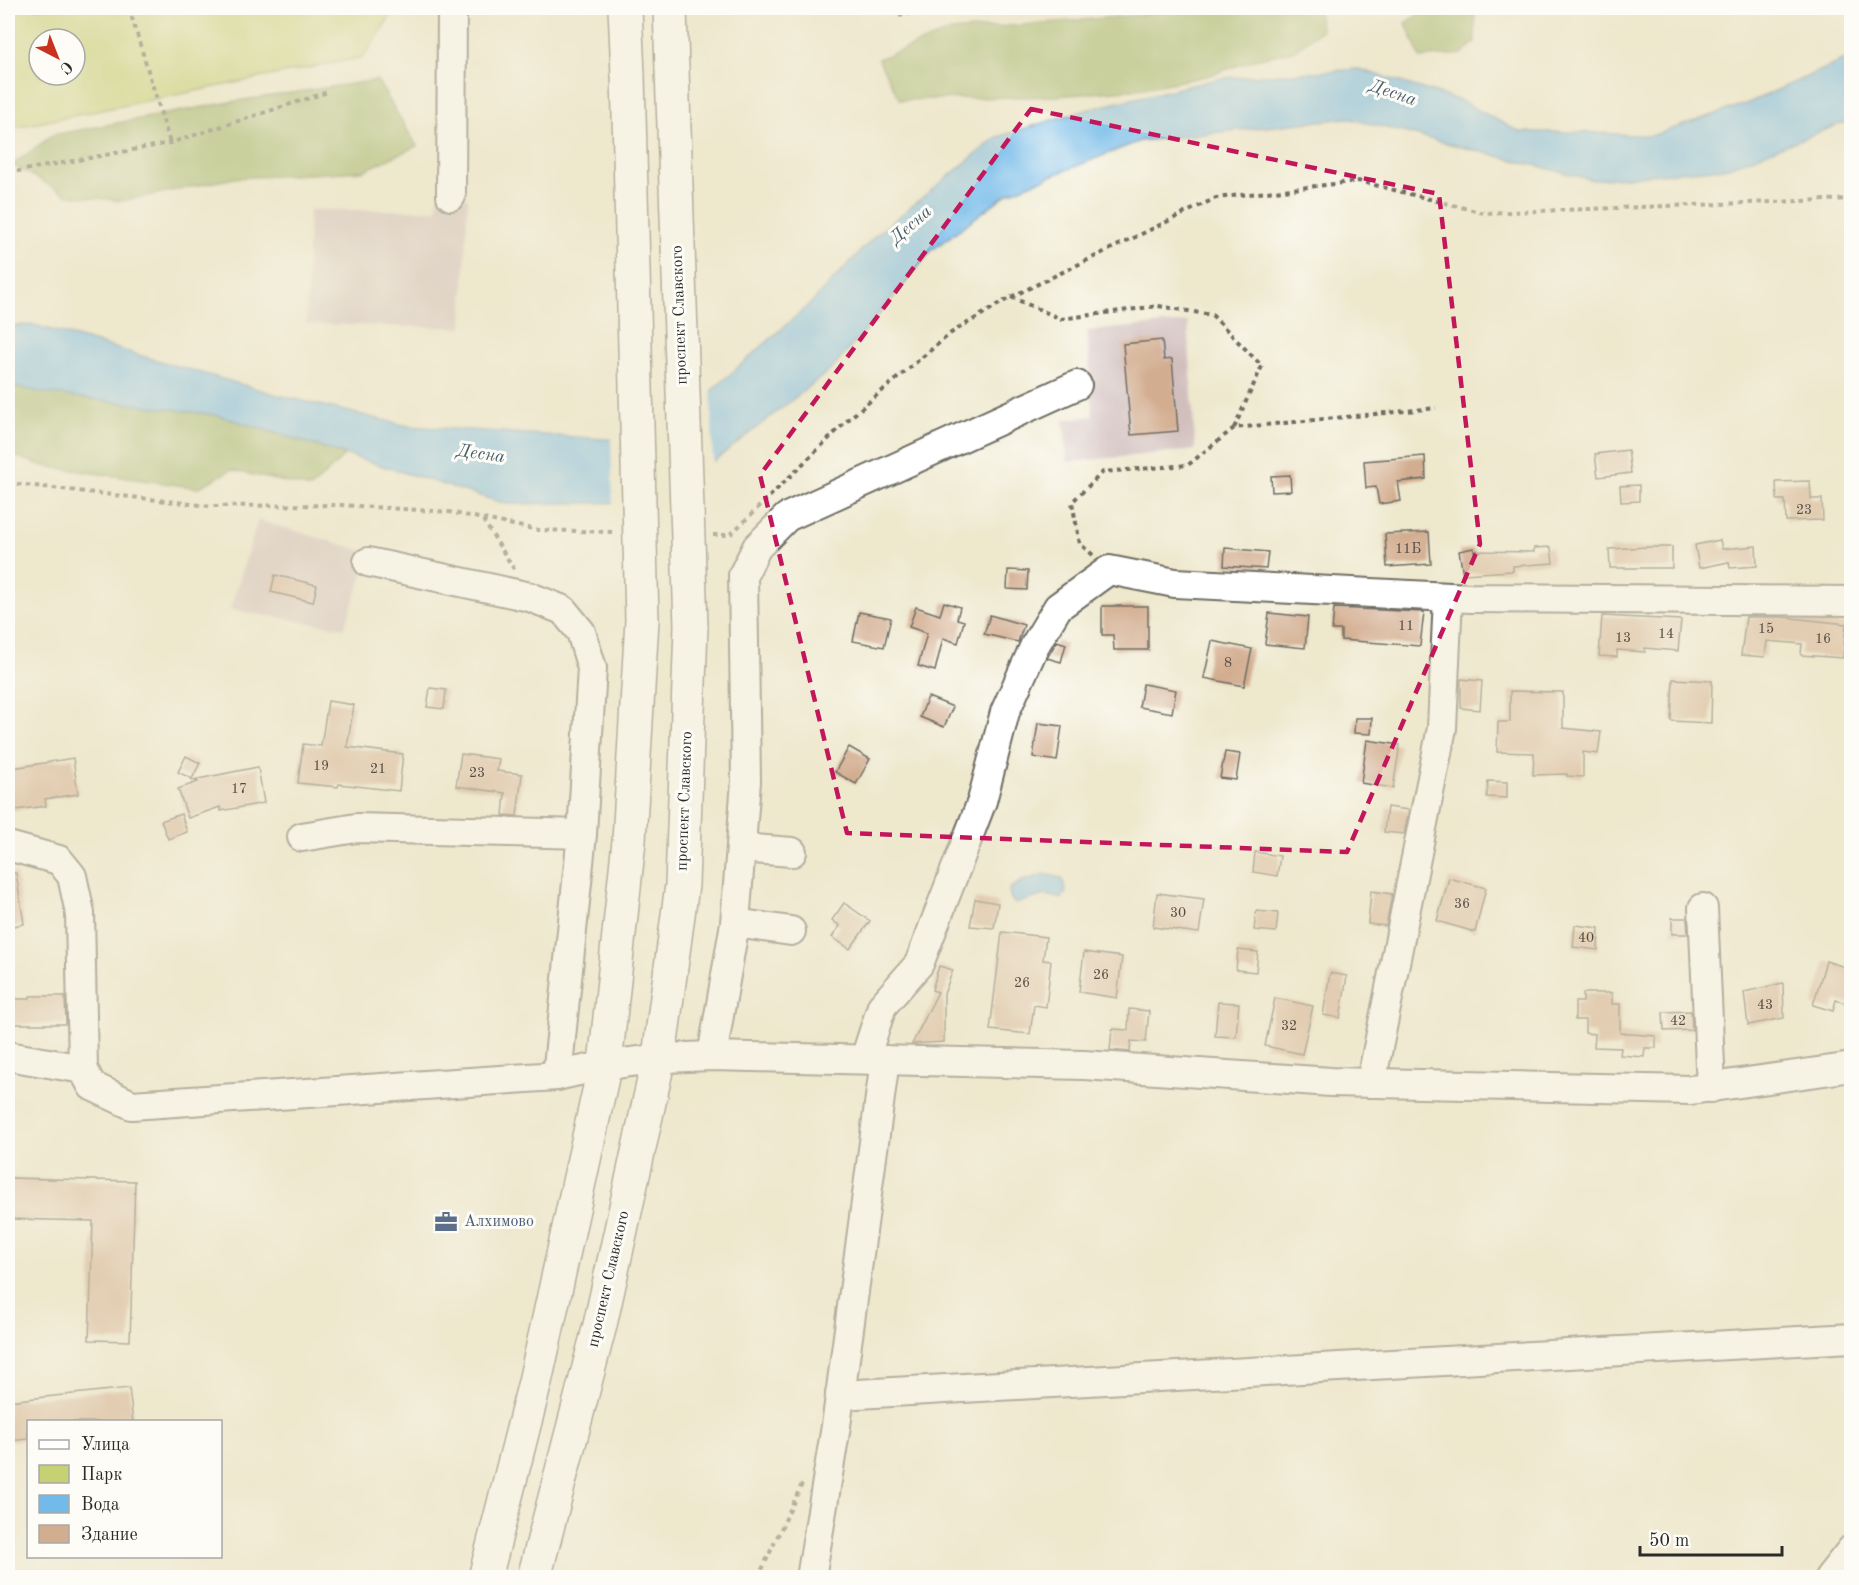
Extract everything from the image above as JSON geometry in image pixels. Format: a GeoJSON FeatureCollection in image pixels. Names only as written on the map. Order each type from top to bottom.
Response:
{"type":"FeatureCollection","features":[{"type":"Feature","properties":{"kind":"main road"},"geometry":{"type":"LineString","coordinates":[[485,1578],[535,1382],[605,1064],[629,841],[642,620],[625,8]]}},
{"type":"Feature","properties":{"kind":"main road","name":"проспект Славского"},"geometry":{"type":"LineString","coordinates":[[534,1578],[600,1325],[659,1057],[682,885],[691,626],[670,8]]}},
{"type":"Feature","properties":{"kind":"street"},"geometry":{"type":"LineString","coordinates":[[451,196],[452,8]]}},
{"type":"Feature","properties":{"kind":"street"},"geometry":{"type":"LineString","coordinates":[[712,1056],[735,923],[746,781],[743,575],[758,547],[787,517],[1077,386]]}},
{"type":"Feature","properties":{"kind":"street"},"geometry":{"type":"LineString","coordinates":[[368,562],[530,597],[563,610],[581,632],[592,668],[582,834],[556,1076]]}},
{"type":"Feature","properties":{"kind":"street"},"geometry":{"type":"LineString","coordinates":[[810,1578],[840,1395],[882,1006],[919,964],[982,801],[1005,712],[1035,645],[1058,607],[1109,570],[1175,583],[1448,597],[1851,601]]}},
{"type":"Feature","properties":{"kind":"street"},"geometry":{"type":"LineString","coordinates":[[1371,1083],[1442,728],[1448,597]]}},
{"type":"Feature","properties":{"kind":"street"},"geometry":{"type":"LineString","coordinates":[[302,837],[356,828],[582,834]]}},
{"type":"Feature","properties":{"kind":"street"},"geometry":{"type":"LineString","coordinates":[[8,846],[59,860],[72,876],[80,913],[83,1069],[92,1086],[132,1105],[556,1076],[605,1064],[659,1057],[712,1056],[1084,1065],[1371,1083],[1691,1090],[1851,1067]]}},
{"type":"Feature","properties":{"kind":"street"},"geometry":{"type":"LineString","coordinates":[[741,848],[792,852]]}},
{"type":"Feature","properties":{"kind":"street"},"geometry":{"type":"LineString","coordinates":[[1703,908],[1711,1088]]}},
{"type":"Feature","properties":{"kind":"street"},"geometry":{"type":"LineString","coordinates":[[735,923],[791,931]]}},
{"type":"Feature","properties":{"kind":"street"},"geometry":{"type":"LineString","coordinates":[[8,1056],[83,1069]]}},
{"type":"Feature","properties":{"kind":"street"},"geometry":{"type":"LineString","coordinates":[[840,1395],[1851,1338]]}},
{"type":"Feature","properties":{"kind":"street"},"geometry":{"type":"LineString","coordinates":[[1829,1578],[1851,1549]]}},
{"type":"Feature","properties":{"kind":"path"},"geometry":{"type":"LineString","coordinates":[[129,8],[170,143]]}},
{"type":"Feature","properties":{"kind":"path"},"geometry":{"type":"LineString","coordinates":[[899,16],[933,8]]}},
{"type":"Feature","properties":{"kind":"path"},"geometry":{"type":"LineString","coordinates":[[8,173],[170,143],[328,92]]}},
{"type":"Feature","properties":{"kind":"path"},"geometry":{"type":"LineString","coordinates":[[707,535],[730,535],[851,417],[951,333],[1011,297],[1216,198],[1359,182],[1484,213],[1851,199]]}},
{"type":"Feature","properties":{"kind":"path"},"geometry":{"type":"LineString","coordinates":[[1011,297],[1061,319],[1158,306],[1212,315],[1262,366],[1234,428],[1188,465],[1104,472],[1072,502],[1080,544],[1109,570]]}},
{"type":"Feature","properties":{"kind":"path"},"geometry":{"type":"LineString","coordinates":[[1234,428],[1436,408]]}},
{"type":"Feature","properties":{"kind":"path"},"geometry":{"type":"LineString","coordinates":[[8,483],[210,506],[341,505],[449,512],[538,530],[617,532]]}},
{"type":"Feature","properties":{"kind":"path"},"geometry":{"type":"LineString","coordinates":[[483,519],[507,563],[515,571]]}},
{"type":"Feature","properties":{"kind":"path"},"geometry":{"type":"LineString","coordinates":[[758,1578],[806,1476]]}},
{"type":"Feature","properties":{"kind":"highlighted area"},"geometry":{"type":"Polygon","coordinates":[[[1031,109],[1439,194],[1480,544],[1347,852],[847,833],[760,475],[1031,109]]]}},
{"type":"Feature","properties":{"kind":"shaded area"},"geometry":{"type":"Polygon","coordinates":[[[439,195],[468,198],[462,328],[306,324],[309,210],[436,210],[439,195]]]}},
{"type":"Feature","properties":{"kind":"shaded area"},"geometry":{"type":"Polygon","coordinates":[[[1188,322],[1195,450],[1067,462],[1064,420],[1093,416],[1087,331],[1188,322]]]}},
{"type":"Feature","properties":{"kind":"shaded area"},"geometry":{"type":"Polygon","coordinates":[[[258,520],[371,553],[344,628],[230,610],[258,520]]]}},
{"type":"Feature","properties":{"kind":"green space"},"geometry":{"type":"Polygon","coordinates":[[[8,8],[396,8],[363,57],[8,129],[8,8]]]}},
{"type":"Feature","properties":{"kind":"green space"},"geometry":{"type":"Polygon","coordinates":[[[1181,8],[1317,8],[1322,30],[1293,51],[1260,58],[1207,76],[1139,89],[1057,96],[900,100],[878,59],[951,31],[1139,15],[1181,8]]]}},
{"type":"Feature","properties":{"kind":"green space"},"geometry":{"type":"Polygon","coordinates":[[[1427,8],[1467,8],[1475,11],[1475,42],[1462,54],[1420,58],[1406,23],[1427,8]]]}},
{"type":"Feature","properties":{"kind":"green space"},"geometry":{"type":"Polygon","coordinates":[[[377,80],[417,146],[363,171],[235,178],[122,201],[68,195],[12,165],[53,135],[230,102],[377,80]]]}},
{"type":"Feature","properties":{"kind":"green space"},"geometry":{"type":"Polygon","coordinates":[[[8,385],[45,393],[217,415],[345,455],[311,488],[231,470],[198,488],[44,466],[8,454],[8,385]]]}},
{"type":"Feature","properties":{"kind":"water","name":"Десна"},"geometry":{"type":"Polygon","coordinates":[[[1851,57],[1851,120],[1726,168],[1593,180],[1347,118],[1140,141],[1008,193],[931,251],[834,367],[662,502],[506,504],[217,415],[45,393],[8,385],[8,326],[34,325],[278,395],[408,426],[620,440],[703,398],[810,304],[876,235],[997,137],[1089,109],[1222,78],[1359,69],[1461,101],[1520,132],[1584,132],[1651,136],[1748,103],[1851,57]]]}},
{"type":"Feature","properties":{"kind":"water"},"geometry":{"type":"Polygon","coordinates":[[[1044,874],[1062,878],[1066,892],[1062,899],[1045,895],[1015,904],[1010,897],[1009,889],[1022,881],[1044,874]]]}},
{"type":"Feature","properties":{"kind":"pier"},"geometry":{"type":"Polygon","coordinates":[[[711,386],[713,466],[663,504],[613,505],[611,436],[619,437],[701,395],[711,386]]]}},
{"type":"Feature","properties":{"kind":"building"},"geometry":{"type":"Polygon","coordinates":[[[1162,340],[1164,360],[1172,359],[1178,431],[1131,435],[1123,344],[1162,340]]]}},
{"type":"Feature","properties":{"kind":"building"},"geometry":{"type":"Polygon","coordinates":[[[1628,450],[1631,473],[1598,477],[1595,454],[1628,450]]]}},
{"type":"Feature","properties":{"kind":"building"},"geometry":{"type":"Polygon","coordinates":[[[1425,456],[1426,479],[1398,482],[1401,501],[1379,504],[1376,487],[1366,488],[1364,461],[1425,456]]]}},
{"type":"Feature","properties":{"kind":"building"},"geometry":{"type":"Polygon","coordinates":[[[1290,475],[1291,491],[1272,492],[1271,476],[1290,475]]]}},
{"type":"Feature","properties":{"kind":"building"},"geometry":{"type":"Polygon","coordinates":[[[1810,481],[1811,499],[1822,499],[1823,520],[1786,521],[1785,500],[1777,500],[1776,482],[1810,481]]]}},
{"type":"Feature","properties":{"kind":"building"},"geometry":{"type":"Polygon","coordinates":[[[1639,485],[1639,501],[1621,502],[1620,486],[1639,485]]]}},
{"type":"Feature","properties":{"kind":"building"},"geometry":{"type":"Polygon","coordinates":[[[1429,532],[1431,564],[1387,567],[1385,534],[1429,532]]]}},
{"type":"Feature","properties":{"kind":"building"},"geometry":{"type":"Polygon","coordinates":[[[1720,540],[1722,549],[1756,546],[1757,566],[1730,568],[1729,562],[1699,568],[1695,545],[1720,540]]]}},
{"type":"Feature","properties":{"kind":"building"},"geometry":{"type":"Polygon","coordinates":[[[1551,547],[1553,563],[1513,566],[1513,571],[1463,574],[1459,551],[1474,548],[1474,551],[1534,552],[1534,548],[1551,547]]]}},
{"type":"Feature","properties":{"kind":"building"},"geometry":{"type":"Polygon","coordinates":[[[1672,547],[1672,568],[1610,568],[1609,549],[1672,547]]]}},
{"type":"Feature","properties":{"kind":"building"},"geometry":{"type":"Polygon","coordinates":[[[1225,548],[1268,552],[1266,569],[1224,566],[1225,548]]]}},
{"type":"Feature","properties":{"kind":"building"},"geometry":{"type":"Polygon","coordinates":[[[1008,570],[1028,571],[1027,590],[1007,589],[1008,570]]]}},
{"type":"Feature","properties":{"kind":"building"},"geometry":{"type":"Polygon","coordinates":[[[275,575],[317,585],[313,602],[271,592],[275,575]]]}},
{"type":"Feature","properties":{"kind":"building"},"geometry":{"type":"Polygon","coordinates":[[[944,602],[960,607],[957,619],[964,621],[958,643],[943,638],[935,671],[918,666],[927,633],[909,627],[916,607],[940,615],[944,602]]]}},
{"type":"Feature","properties":{"kind":"building"},"geometry":{"type":"Polygon","coordinates":[[[1102,606],[1148,606],[1148,650],[1114,650],[1113,635],[1102,635],[1102,606]]]}},
{"type":"Feature","properties":{"kind":"building"},"geometry":{"type":"Polygon","coordinates":[[[1334,608],[1424,612],[1420,646],[1341,640],[1341,630],[1332,630],[1334,608]]]}},
{"type":"Feature","properties":{"kind":"building"},"geometry":{"type":"Polygon","coordinates":[[[859,612],[891,618],[884,647],[853,641],[859,612]]]}},
{"type":"Feature","properties":{"kind":"building"},"geometry":{"type":"Polygon","coordinates":[[[1269,613],[1308,617],[1305,648],[1265,644],[1269,613]]]}},
{"type":"Feature","properties":{"kind":"building"},"geometry":{"type":"Polygon","coordinates":[[[990,615],[1024,625],[1018,642],[984,634],[990,615]]]}},
{"type":"Feature","properties":{"kind":"building"},"geometry":{"type":"Polygon","coordinates":[[[1602,616],[1681,620],[1678,651],[1645,648],[1645,652],[1617,650],[1617,657],[1599,656],[1602,616]]]}},
{"type":"Feature","properties":{"kind":"building"},"geometry":{"type":"Polygon","coordinates":[[[1746,617],[1783,617],[1846,624],[1843,658],[1801,655],[1802,644],[1767,641],[1765,657],[1741,655],[1746,617]]]}},
{"type":"Feature","properties":{"kind":"building"},"geometry":{"type":"Polygon","coordinates":[[[1057,641],[1066,644],[1061,662],[1047,658],[1057,641]]]}},
{"type":"Feature","properties":{"kind":"building"},"geometry":{"type":"Polygon","coordinates":[[[1212,641],[1252,649],[1244,686],[1204,678],[1212,641]]]}},
{"type":"Feature","properties":{"kind":"building"},"geometry":{"type":"Polygon","coordinates":[[[1461,679],[1482,681],[1480,710],[1461,708],[1461,679]]]}},
{"type":"Feature","properties":{"kind":"building"},"geometry":{"type":"Polygon","coordinates":[[[1673,679],[1712,681],[1711,723],[1671,721],[1673,679]]]}},
{"type":"Feature","properties":{"kind":"building"},"geometry":{"type":"Polygon","coordinates":[[[1143,684],[1176,690],[1172,713],[1139,707],[1143,684]]]}},
{"type":"Feature","properties":{"kind":"building"},"geometry":{"type":"Polygon","coordinates":[[[430,688],[446,690],[444,709],[427,707],[430,688]]]}},
{"type":"Feature","properties":{"kind":"building"},"geometry":{"type":"Polygon","coordinates":[[[1510,691],[1563,692],[1563,728],[1601,732],[1598,754],[1583,752],[1583,777],[1567,776],[1567,774],[1533,775],[1534,753],[1497,752],[1498,722],[1510,722],[1510,691]]]}},
{"type":"Feature","properties":{"kind":"building"},"geometry":{"type":"Polygon","coordinates":[[[928,697],[953,707],[944,727],[920,717],[928,697]]]}},
{"type":"Feature","properties":{"kind":"building"},"geometry":{"type":"Polygon","coordinates":[[[328,701],[354,705],[347,747],[403,754],[399,791],[339,784],[338,787],[298,783],[303,744],[321,746],[328,701]]]}},
{"type":"Feature","properties":{"kind":"building"},"geometry":{"type":"Polygon","coordinates":[[[1355,718],[1372,718],[1371,734],[1354,733],[1355,718]]]}},
{"type":"Feature","properties":{"kind":"building"},"geometry":{"type":"Polygon","coordinates":[[[1038,723],[1062,726],[1057,761],[1033,757],[1038,723]]]}},
{"type":"Feature","properties":{"kind":"building"},"geometry":{"type":"Polygon","coordinates":[[[1367,740],[1400,745],[1393,788],[1361,783],[1367,740]]]}},
{"type":"Feature","properties":{"kind":"building"},"geometry":{"type":"Polygon","coordinates":[[[849,747],[870,759],[856,784],[835,772],[849,747]]]}},
{"type":"Feature","properties":{"kind":"building"},"geometry":{"type":"Polygon","coordinates":[[[1225,752],[1240,754],[1236,780],[1220,778],[1225,752]]]}},
{"type":"Feature","properties":{"kind":"building"},"geometry":{"type":"Polygon","coordinates":[[[461,754],[499,759],[497,771],[522,774],[517,816],[503,815],[505,793],[456,786],[461,754]]]}},
{"type":"Feature","properties":{"kind":"building"},"geometry":{"type":"Polygon","coordinates":[[[186,756],[200,763],[192,779],[178,772],[186,756]]]}},
{"type":"Feature","properties":{"kind":"building"},"geometry":{"type":"Polygon","coordinates":[[[73,758],[78,794],[45,799],[46,806],[8,811],[8,769],[73,758]]]}},
{"type":"Feature","properties":{"kind":"building"},"geometry":{"type":"Polygon","coordinates":[[[258,767],[264,803],[221,811],[220,807],[188,818],[178,789],[198,782],[193,780],[258,767]]]}},
{"type":"Feature","properties":{"kind":"building"},"geometry":{"type":"Polygon","coordinates":[[[1488,781],[1507,782],[1507,798],[1487,797],[1488,781]]]}},
{"type":"Feature","properties":{"kind":"building"},"geometry":{"type":"Polygon","coordinates":[[[1387,807],[1409,810],[1404,834],[1384,832],[1387,807]]]}},
{"type":"Feature","properties":{"kind":"building"},"geometry":{"type":"Polygon","coordinates":[[[181,814],[187,832],[168,839],[161,821],[181,814]]]}},
{"type":"Feature","properties":{"kind":"building"},"geometry":{"type":"Polygon","coordinates":[[[1255,852],[1280,856],[1277,876],[1253,872],[1255,852]]]}},
{"type":"Feature","properties":{"kind":"building"},"geometry":{"type":"Polygon","coordinates":[[[16,873],[24,924],[8,927],[8,874],[16,873]]]}},
{"type":"Feature","properties":{"kind":"building"},"geometry":{"type":"Polygon","coordinates":[[[1449,878],[1486,888],[1475,932],[1437,921],[1449,878]]]}},
{"type":"Feature","properties":{"kind":"building"},"geometry":{"type":"Polygon","coordinates":[[[1371,891],[1392,894],[1386,926],[1368,924],[1371,891]]]}},
{"type":"Feature","properties":{"kind":"building"},"geometry":{"type":"Polygon","coordinates":[[[1157,893],[1204,899],[1199,933],[1153,927],[1157,893]]]}},
{"type":"Feature","properties":{"kind":"building"},"geometry":{"type":"Polygon","coordinates":[[[975,899],[998,903],[994,928],[970,926],[975,899]]]}},
{"type":"Feature","properties":{"kind":"building"},"geometry":{"type":"Polygon","coordinates":[[[844,903],[870,921],[850,949],[832,937],[840,926],[832,920],[844,903]]]}},
{"type":"Feature","properties":{"kind":"building"},"geometry":{"type":"Polygon","coordinates":[[[1256,911],[1278,913],[1276,932],[1254,930],[1256,911]]]}},
{"type":"Feature","properties":{"kind":"building"},"geometry":{"type":"Polygon","coordinates":[[[1672,918],[1687,918],[1688,934],[1672,934],[1672,918]]]}},
{"type":"Feature","properties":{"kind":"building"},"geometry":{"type":"Polygon","coordinates":[[[1575,925],[1599,928],[1598,950],[1573,947],[1575,925]]]}},
{"type":"Feature","properties":{"kind":"building"},"geometry":{"type":"Polygon","coordinates":[[[1002,932],[1046,937],[1043,960],[1051,961],[1046,1007],[1034,1005],[1030,1034],[990,1030],[1002,932]]]}},
{"type":"Feature","properties":{"kind":"building"},"geometry":{"type":"Polygon","coordinates":[[[1238,950],[1258,952],[1256,972],[1236,970],[1238,950]]]}},
{"type":"Feature","properties":{"kind":"building"},"geometry":{"type":"Polygon","coordinates":[[[1084,952],[1122,957],[1117,998],[1079,992],[1084,952]]]}},
{"type":"Feature","properties":{"kind":"building"},"geometry":{"type":"Polygon","coordinates":[[[1826,961],[1851,969],[1851,1005],[1836,1000],[1833,1011],[1813,1005],[1826,961]]]}},
{"type":"Feature","properties":{"kind":"building"},"geometry":{"type":"Polygon","coordinates":[[[939,966],[953,970],[944,994],[944,1042],[912,1044],[938,992],[932,990],[939,966]]]}},
{"type":"Feature","properties":{"kind":"building"},"geometry":{"type":"Polygon","coordinates":[[[1330,973],[1347,976],[1340,1018],[1323,1015],[1330,973]]]}},
{"type":"Feature","properties":{"kind":"building"},"geometry":{"type":"Polygon","coordinates":[[[1783,983],[1784,1018],[1748,1025],[1744,992],[1783,983]]]}},
{"type":"Feature","properties":{"kind":"building"},"geometry":{"type":"Polygon","coordinates":[[[1583,993],[1612,993],[1612,1004],[1620,1004],[1620,1033],[1656,1036],[1656,1048],[1645,1048],[1644,1057],[1620,1055],[1621,1048],[1594,1047],[1595,1034],[1585,1033],[1585,1020],[1575,1020],[1575,1002],[1583,1002],[1583,993]]]}},
{"type":"Feature","properties":{"kind":"building"},"geometry":{"type":"Polygon","coordinates":[[[30,996],[65,996],[66,1024],[8,1024],[8,999],[30,999],[30,996]]]}},
{"type":"Feature","properties":{"kind":"building"},"geometry":{"type":"Polygon","coordinates":[[[1275,998],[1313,1006],[1302,1054],[1265,1046],[1275,998]]]}},
{"type":"Feature","properties":{"kind":"building"},"geometry":{"type":"Polygon","coordinates":[[[1218,1002],[1239,1003],[1236,1037],[1215,1036],[1218,1002]]]}},
{"type":"Feature","properties":{"kind":"building"},"geometry":{"type":"Polygon","coordinates":[[[1129,1009],[1149,1011],[1146,1042],[1131,1041],[1130,1052],[1110,1050],[1112,1029],[1128,1030],[1129,1009]]]}},
{"type":"Feature","properties":{"kind":"building"},"geometry":{"type":"Polygon","coordinates":[[[1691,1011],[1692,1030],[1664,1031],[1663,1012],[1691,1011]]]}},
{"type":"Feature","properties":{"kind":"building"},"geometry":{"type":"Polygon","coordinates":[[[8,1178],[135,1181],[130,1341],[89,1340],[93,1221],[8,1219],[8,1178]]]}},
{"type":"Feature","properties":{"kind":"building"},"geometry":{"type":"Polygon","coordinates":[[[129,1388],[133,1420],[27,1420],[27,1439],[8,1441],[8,1401],[129,1388]]]}},
{"type":"Feature","properties":{"kind":"place","name":"Алхимово"},"geometry":{"type":"Point","coordinates":[446,1222]}}]}
